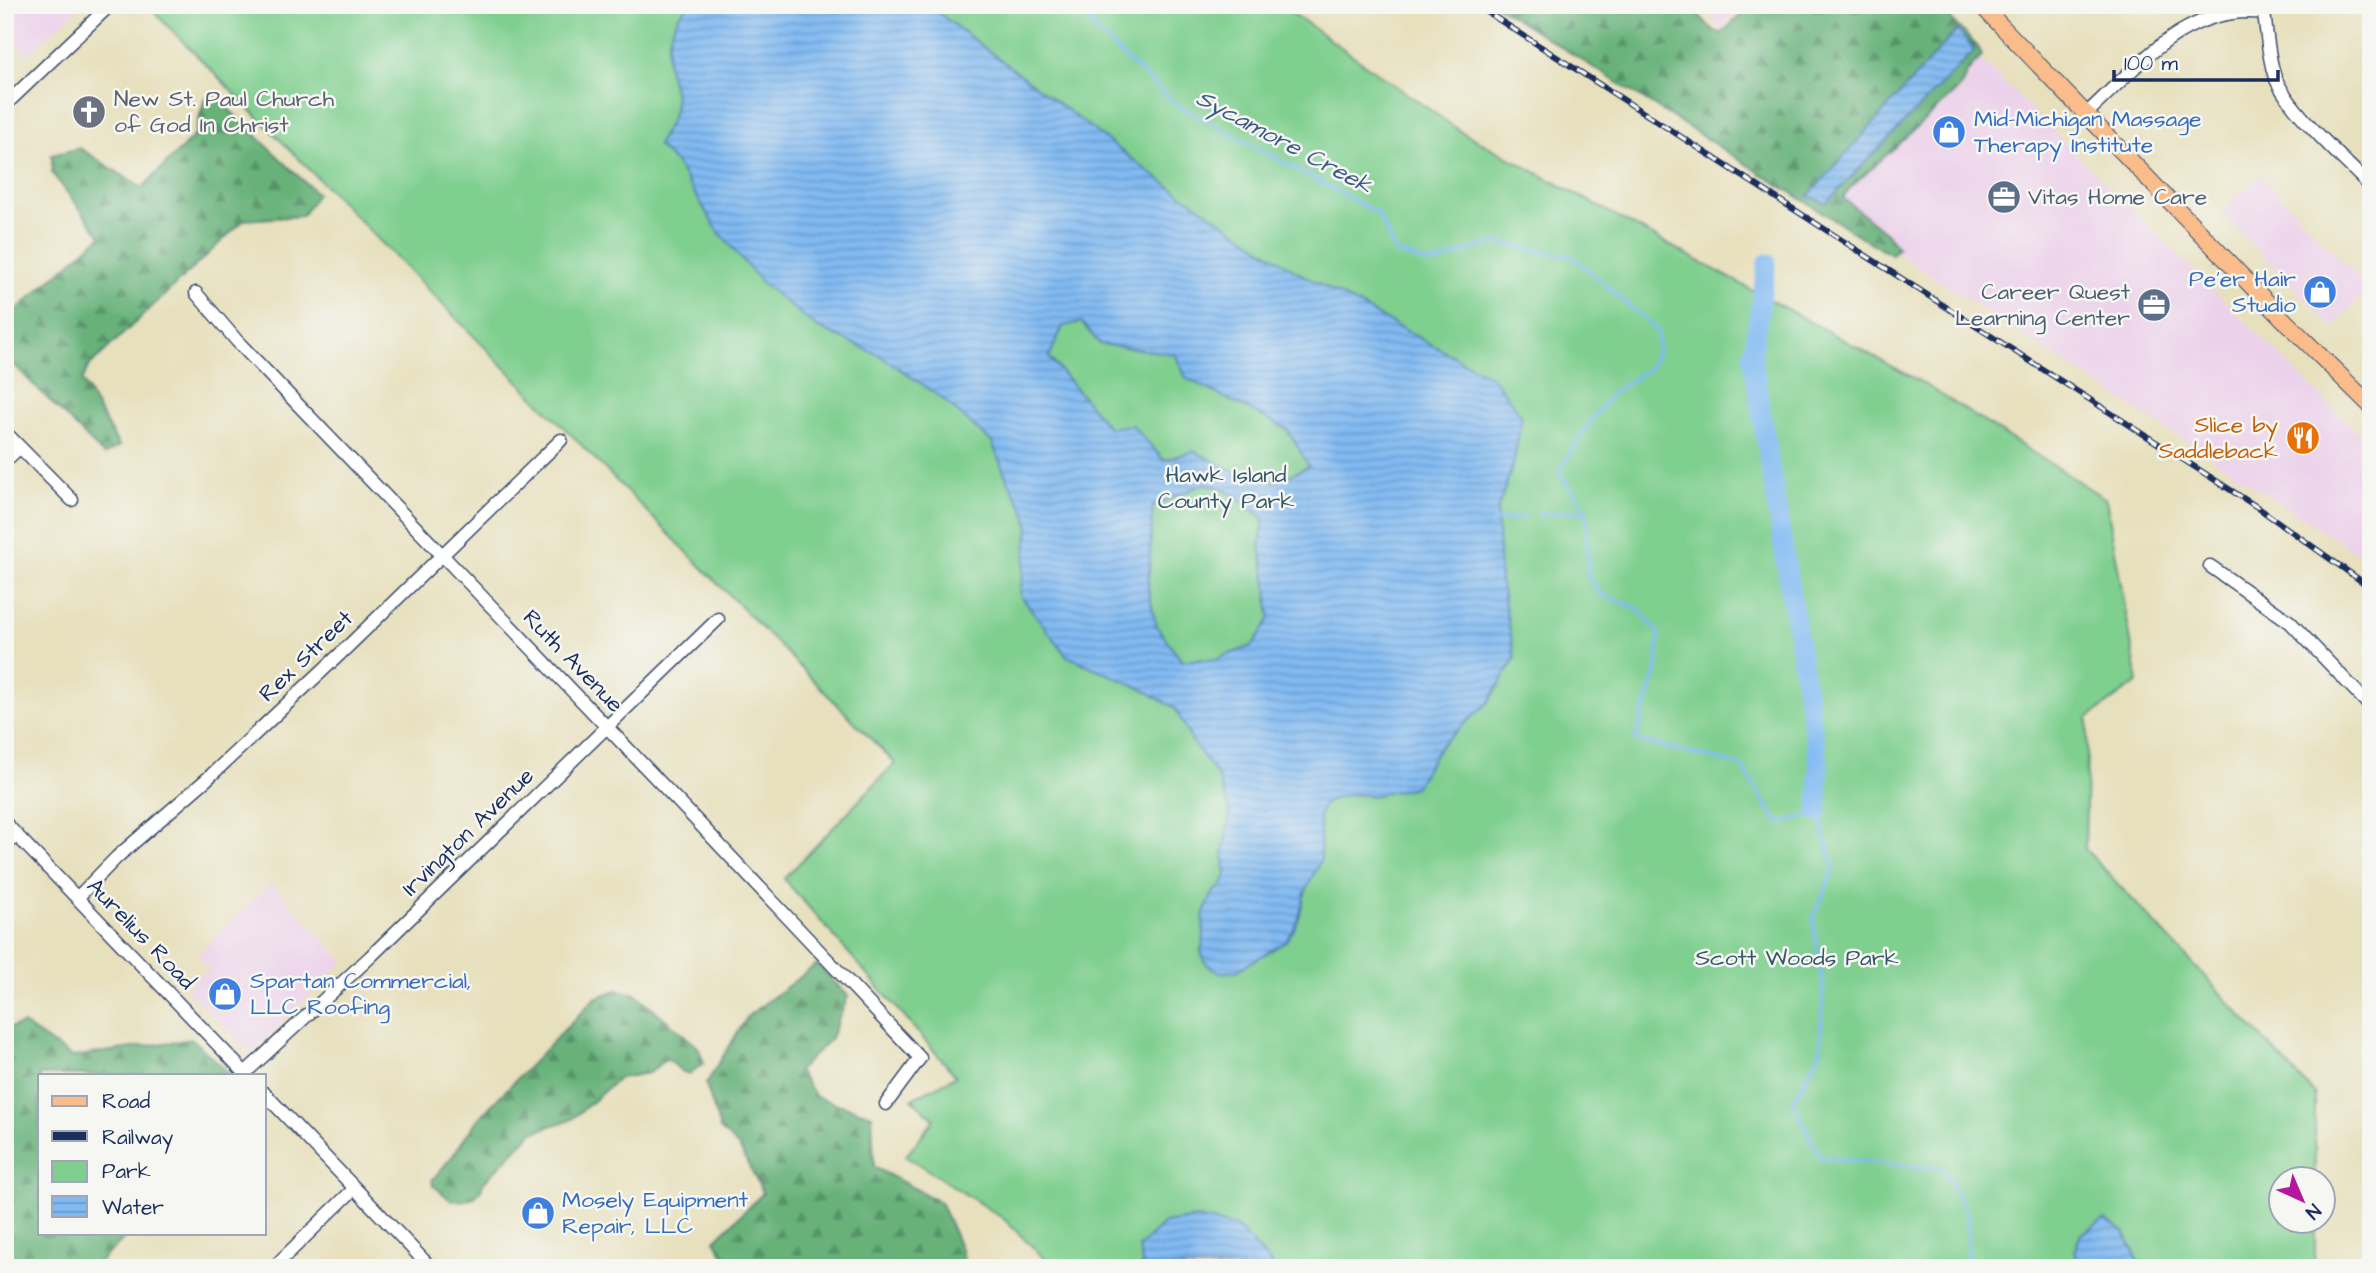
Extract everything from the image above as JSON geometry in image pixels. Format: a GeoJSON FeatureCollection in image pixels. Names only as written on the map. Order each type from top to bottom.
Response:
{"type":"FeatureCollection","features":[{"type":"Feature","properties":{"kind":"main road"},"geometry":{"type":"LineString","coordinates":[[1981,5],[2279,315],[2371,406]]}},
{"type":"Feature","properties":{"kind":"street"},"geometry":{"type":"LineString","coordinates":[[5,105],[110,5]]}},
{"type":"Feature","properties":{"kind":"street"},"geometry":{"type":"LineString","coordinates":[[2086,114],[2156,48],[2178,32],[2224,13],[2267,9],[2270,55],[2275,76],[2285,96],[2371,187]]}},
{"type":"Feature","properties":{"kind":"street","name":"Ruth Avenue"},"geometry":{"type":"LineString","coordinates":[[196,293],[237,341],[920,1058],[886,1104]]}},
{"type":"Feature","properties":{"kind":"street"},"geometry":{"type":"LineString","coordinates":[[5,432],[72,500]]}},
{"type":"Feature","properties":{"kind":"street","name":"Rex Street"},"geometry":{"type":"LineString","coordinates":[[77,898],[117,857],[207,779],[339,655],[561,440]]}},
{"type":"Feature","properties":{"kind":"street"},"geometry":{"type":"LineString","coordinates":[[5,461],[20,447]]}},
{"type":"Feature","properties":{"kind":"street"},"geometry":{"type":"LineString","coordinates":[[2210,566],[2290,622],[2371,706]]}},
{"type":"Feature","properties":{"kind":"street","name":"Irvington Avenue"},"geometry":{"type":"LineString","coordinates":[[246,1074],[608,728],[718,619]]}},
{"type":"Feature","properties":{"kind":"street","name":"Aurelius Road"},"geometry":{"type":"LineString","coordinates":[[5,822],[246,1074]]}},
{"type":"Feature","properties":{"kind":"street"},"geometry":{"type":"LineString","coordinates":[[5,846],[17,835]]}},
{"type":"Feature","properties":{"kind":"street"},"geometry":{"type":"LineString","coordinates":[[266,1095],[431,1268]]}},
{"type":"Feature","properties":{"kind":"street"},"geometry":{"type":"LineString","coordinates":[[273,1268],[355,1188]]}},
{"type":"Feature","properties":{"kind":"shaded area"},"geometry":{"type":"Polygon","coordinates":[[[5,5],[81,5],[28,55],[5,31],[5,5]]]}},
{"type":"Feature","properties":{"kind":"shaded area"},"geometry":{"type":"Polygon","coordinates":[[[1699,5],[1745,5],[1721,29],[1699,5]]]}},
{"type":"Feature","properties":{"kind":"shaded area"},"geometry":{"type":"Polygon","coordinates":[[[1946,25],[2371,446],[2371,562],[1821,204],[1946,25]]]}},
{"type":"Feature","properties":{"kind":"shaded area"},"geometry":{"type":"Polygon","coordinates":[[[2260,175],[2369,289],[2332,327],[2221,212],[2260,175]]]}},
{"type":"Feature","properties":{"kind":"shaded area"},"geometry":{"type":"Polygon","coordinates":[[[271,883],[344,961],[251,1052],[186,990],[209,968],[197,955],[271,883]]]}},
{"type":"Feature","properties":{"kind":"green space","name":"Hawk Island County Park"},"geometry":{"type":"Polygon","coordinates":[[[147,5],[1281,5],[1460,131],[1921,382],[2106,499],[2138,682],[2088,718],[2085,849],[2315,1094],[2315,1164],[2268,1164],[2268,1234],[2315,1234],[2315,1268],[1054,1268],[1004,1219],[906,1156],[934,1119],[912,1099],[956,1076],[784,879],[895,763],[147,5]]]}},
{"type":"Feature","properties":{"kind":"green space"},"geometry":{"type":"Polygon","coordinates":[[[1495,5],[1690,5],[1714,32],[1722,33],[1751,5],[1937,5],[1978,47],[1982,56],[1967,72],[1961,87],[1850,188],[1843,198],[1886,233],[1898,248],[1892,254],[1495,5]]]}},
{"type":"Feature","properties":{"kind":"green space"},"geometry":{"type":"Polygon","coordinates":[[[205,98],[218,99],[317,194],[302,216],[244,220],[88,367],[82,381],[119,446],[104,455],[5,356],[5,320],[101,236],[52,173],[52,155],[80,148],[142,188],[194,136],[205,98]]]}},
{"type":"Feature","properties":{"kind":"green space"},"geometry":{"type":"Polygon","coordinates":[[[817,964],[848,996],[831,1038],[798,1071],[816,1097],[872,1115],[874,1167],[940,1202],[961,1249],[965,1268],[731,1268],[715,1240],[763,1193],[739,1147],[720,1129],[706,1084],[748,1016],[817,964]]]}},
{"type":"Feature","properties":{"kind":"green space"},"geometry":{"type":"Polygon","coordinates":[[[617,990],[636,994],[698,1047],[704,1063],[689,1074],[681,1071],[669,1060],[663,1061],[649,1073],[619,1078],[572,1119],[533,1132],[483,1183],[479,1193],[472,1198],[452,1201],[434,1186],[432,1180],[452,1157],[477,1120],[595,998],[617,990]]]}},
{"type":"Feature","properties":{"kind":"green space"},"geometry":{"type":"Polygon","coordinates":[[[23,1024],[72,1057],[192,1039],[230,1074],[38,1074],[38,1234],[129,1234],[93,1268],[5,1268],[5,1029],[23,1024]]]}},
{"type":"Feature","properties":{"kind":"water"},"geometry":{"type":"Polygon","coordinates":[[[689,5],[928,5],[1156,177],[1297,272],[1492,377],[1522,416],[1513,465],[1497,510],[1500,580],[1515,658],[1489,702],[1441,745],[1415,787],[1372,796],[1351,794],[1323,805],[1319,817],[1321,859],[1305,893],[1299,918],[1285,942],[1236,971],[1220,973],[1204,961],[1201,951],[1204,939],[1203,915],[1226,874],[1223,853],[1230,812],[1218,777],[1192,741],[1175,708],[1142,689],[1067,656],[1020,595],[1029,528],[1026,514],[1007,479],[992,442],[939,396],[879,355],[818,328],[762,283],[718,231],[677,165],[657,145],[675,106],[668,50],[674,25],[689,5]],[[1081,322],[1063,326],[1049,357],[1109,428],[1132,425],[1164,460],[1194,451],[1237,473],[1276,482],[1309,466],[1287,429],[1186,378],[1175,354],[1100,344],[1081,322]],[[1206,483],[1153,506],[1148,588],[1156,625],[1181,660],[1216,659],[1252,646],[1270,618],[1260,547],[1264,518],[1229,492],[1206,483]]]}},
{"type":"Feature","properties":{"kind":"water"},"geometry":{"type":"Polygon","coordinates":[[[1957,30],[1975,50],[1826,203],[1808,196],[1957,30]]]}},
{"type":"Feature","properties":{"kind":"water"},"geometry":{"type":"Polygon","coordinates":[[[1197,1218],[1237,1227],[1275,1268],[1143,1268],[1139,1247],[1164,1223],[1197,1218]]]}},
{"type":"Feature","properties":{"kind":"water"},"geometry":{"type":"Polygon","coordinates":[[[2105,1219],[2124,1232],[2142,1268],[2080,1268],[2074,1251],[2081,1234],[2105,1219]]]}},
{"type":"Feature","properties":{"kind":"waterway","name":"Sycamore Creek"},"geometry":{"type":"LineString","coordinates":[[1078,5],[1096,31],[1177,105],[1378,213],[1396,253],[1432,264],[1494,242],[1574,257],[1658,331],[1658,349],[1650,368],[1612,393],[1584,430],[1559,472],[1586,510],[1588,574],[1600,594],[1639,609],[1659,634],[1657,669],[1635,740],[1741,765],[1778,823],[1818,813],[1834,868],[1813,919],[1823,988],[1820,1053],[1793,1101],[1820,1157],[1943,1169],[1967,1214],[1968,1268]]}},
{"type":"Feature","properties":{"kind":"waterway"},"geometry":{"type":"LineString","coordinates":[[1767,263],[1752,356],[1819,766],[1818,813]]}},
{"type":"Feature","properties":{"kind":"waterway"},"geometry":{"type":"LineString","coordinates":[[1539,515],[1586,510]]}},
{"type":"Feature","properties":{"kind":"waterway"},"geometry":{"type":"LineString","coordinates":[[1493,521],[1525,517]]}},
{"type":"Feature","properties":{"kind":"railway"},"geometry":{"type":"LineString","coordinates":[[1476,5],[2257,507],[2371,588]]}},
{"type":"Feature","properties":{"kind":"place","name":"New St. Paul Church of God In Christ"},"geometry":{"type":"Point","coordinates":[89,112]}},
{"type":"Feature","properties":{"kind":"place","name":"Mid-Michigan Massage Therapy Institute"},"geometry":{"type":"Point","coordinates":[1949,132]}},
{"type":"Feature","properties":{"kind":"place","name":"Vitas Home Care"},"geometry":{"type":"Point","coordinates":[2004,197]}},
{"type":"Feature","properties":{"kind":"place","name":"Pe'er Hair Studio"},"geometry":{"type":"Point","coordinates":[2320,292]}},
{"type":"Feature","properties":{"kind":"place","name":"Career Quest Learning Center"},"geometry":{"type":"Point","coordinates":[2154,305]}},
{"type":"Feature","properties":{"kind":"place","name":"Slice by Saddleback"},"geometry":{"type":"Point","coordinates":[2303,438]}},
{"type":"Feature","properties":{"kind":"place","name":"Spartan Commercial, LLC Roofing"},"geometry":{"type":"Point","coordinates":[225,994]}},
{"type":"Feature","properties":{"kind":"place","name":"Mosely Equipment Repair, LLC"},"geometry":{"type":"Point","coordinates":[538,1213]}},
{"type":"Feature","properties":{"kind":"park label","name":"Scott Woods Park"},"geometry":{"type":"Point","coordinates":[1797,958]}}]}
